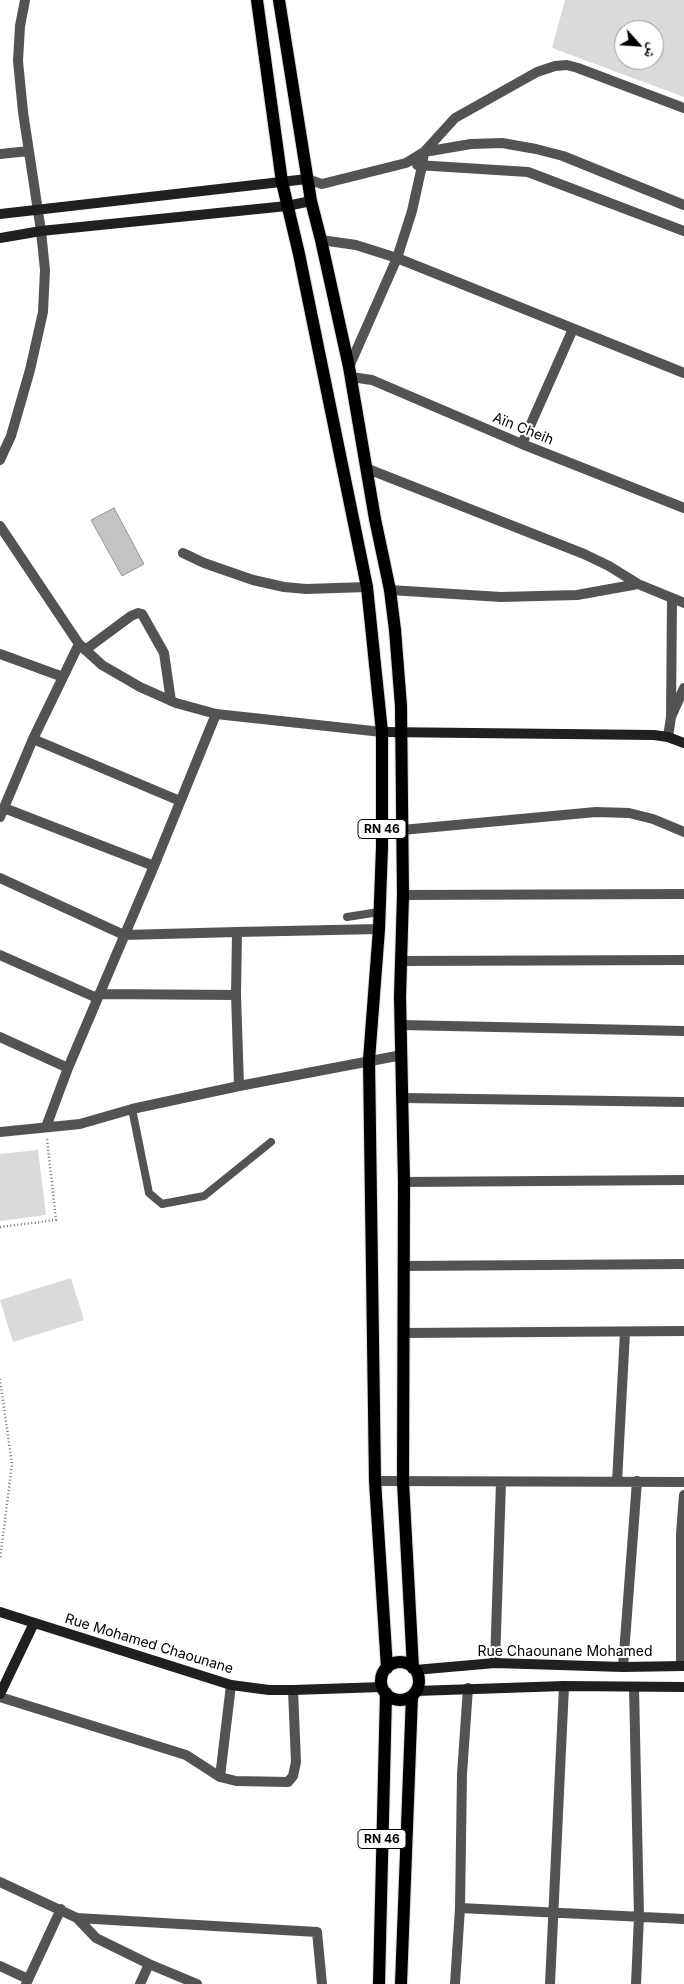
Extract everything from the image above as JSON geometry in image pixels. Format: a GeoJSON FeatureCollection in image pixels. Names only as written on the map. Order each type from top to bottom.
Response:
{"type":"FeatureCollection","features":[{"type":"Feature","properties":{"kind":"main road","name":"RN 46"},"geometry":{"type":"LineString","coordinates":[[257,0],[282,182],[299,254],[367,587],[382,732],[380,912],[369,1060],[375,1481],[387,1668]]}},
{"type":"Feature","properties":{"kind":"main road","name":"RN 46"},"geometry":{"type":"LineString","coordinates":[[279,0],[311,201],[350,372],[375,518],[390,590],[395,630],[401,732],[403,895],[401,962],[404,1182],[403,1482],[414,1669]]}},
{"type":"Feature","properties":{"kind":"main road"},"geometry":{"type":"LineString","coordinates":[[398,1663],[408,1664],[414,1669],[419,1680],[414,1693],[398,1700],[384,1690],[382,1677],[387,1668],[398,1663]]}},
{"type":"Feature","properties":{"kind":"main road","name":"RN 46"},"geometry":{"type":"LineString","coordinates":[[379,1984],[384,1690]]}},
{"type":"Feature","properties":{"kind":"main road","name":"RN 46"},"geometry":{"type":"LineString","coordinates":[[401,1984],[414,1693]]}},
{"type":"Feature","properties":{"kind":"street"},"geometry":{"type":"LineString","coordinates":[[0,460],[11,436],[30,370],[43,312],[45,270],[18,61],[20,26],[25,0]]}},
{"type":"Feature","properties":{"kind":"street"},"geometry":{"type":"LineString","coordinates":[[0,214],[307,179],[322,184],[406,163],[424,152],[455,118],[537,72],[555,66],[578,68],[684,108]]}},
{"type":"Feature","properties":{"kind":"street"},"geometry":{"type":"LineString","coordinates":[[424,152],[447,146],[502,143],[536,149],[563,156],[684,204]]}},
{"type":"Feature","properties":{"kind":"street"},"geometry":{"type":"LineString","coordinates":[[0,154],[29,151]]}},
{"type":"Feature","properties":{"kind":"street"},"geometry":{"type":"LineString","coordinates":[[350,372],[397,258],[412,212],[424,152]]}},
{"type":"Feature","properties":{"kind":"street"},"geometry":{"type":"LineString","coordinates":[[406,163],[422,166],[528,172],[684,230]]}},
{"type":"Feature","properties":{"kind":"street"},"geometry":{"type":"LineString","coordinates":[[0,238],[41,231],[287,206],[311,201],[322,184]]}},
{"type":"Feature","properties":{"kind":"street"},"geometry":{"type":"LineString","coordinates":[[321,240],[341,241],[397,258],[684,373]]}},
{"type":"Feature","properties":{"kind":"street"},"geometry":{"type":"LineString","coordinates":[[522,444],[572,329]]}},
{"type":"Feature","properties":{"kind":"street","name":"Aïn Cheih"},"geometry":{"type":"LineString","coordinates":[[350,372],[522,444],[684,508]]}},
{"type":"Feature","properties":{"kind":"street"},"geometry":{"type":"LineString","coordinates":[[368,469],[584,554],[609,566],[638,584],[684,603]]}},
{"type":"Feature","properties":{"kind":"street"},"geometry":{"type":"LineString","coordinates":[[0,526],[82,647],[102,665],[140,687],[171,701],[216,714],[382,732],[668,737],[684,743]]}},
{"type":"Feature","properties":{"kind":"street"},"geometry":{"type":"LineString","coordinates":[[183,553],[204,563],[245,577],[284,587],[306,589],[367,587]]}},
{"type":"Feature","properties":{"kind":"street"},"geometry":{"type":"LineString","coordinates":[[390,590],[501,597],[577,595],[638,584]]}},
{"type":"Feature","properties":{"kind":"street"},"geometry":{"type":"LineString","coordinates":[[668,737],[671,717],[672,598]]}},
{"type":"Feature","properties":{"kind":"street"},"geometry":{"type":"LineString","coordinates":[[154,866],[2,812],[33,739],[63,677],[82,647],[132,616],[138,613],[142,614],[164,653],[171,701]]}},
{"type":"Feature","properties":{"kind":"street"},"geometry":{"type":"LineString","coordinates":[[0,654],[63,677]]}},
{"type":"Feature","properties":{"kind":"street"},"geometry":{"type":"LineString","coordinates":[[671,717],[684,688]]}},
{"type":"Feature","properties":{"kind":"street"},"geometry":{"type":"LineString","coordinates":[[46,1127],[68,1068],[216,714]]}},
{"type":"Feature","properties":{"kind":"street"},"geometry":{"type":"LineString","coordinates":[[33,739],[180,801]]}},
{"type":"Feature","properties":{"kind":"street"},"geometry":{"type":"LineString","coordinates":[[402,830],[596,812],[629,812],[653,819],[684,832]]}},
{"type":"Feature","properties":{"kind":"street"},"geometry":{"type":"LineString","coordinates":[[0,878],[124,935],[379,929]]}},
{"type":"Feature","properties":{"kind":"street"},"geometry":{"type":"LineString","coordinates":[[403,895],[684,894]]}},
{"type":"Feature","properties":{"kind":"street"},"geometry":{"type":"LineString","coordinates":[[237,932],[236,995],[239,1086]]}},
{"type":"Feature","properties":{"kind":"street"},"geometry":{"type":"LineString","coordinates":[[0,955],[98,996],[236,995]]}},
{"type":"Feature","properties":{"kind":"street"},"geometry":{"type":"LineString","coordinates":[[401,962],[684,960]]}},
{"type":"Feature","properties":{"kind":"street"},"geometry":{"type":"LineString","coordinates":[[401,1025],[684,1031]]}},
{"type":"Feature","properties":{"kind":"street"},"geometry":{"type":"LineString","coordinates":[[0,1037],[68,1068]]}},
{"type":"Feature","properties":{"kind":"street"},"geometry":{"type":"LineString","coordinates":[[0,1132],[80,1124],[132,1109],[239,1086],[402,1055]]}},
{"type":"Feature","properties":{"kind":"street"},"geometry":{"type":"LineString","coordinates":[[403,1098],[684,1102]]}},
{"type":"Feature","properties":{"kind":"street"},"geometry":{"type":"LineString","coordinates":[[404,1182],[684,1180]]}},
{"type":"Feature","properties":{"kind":"street"},"geometry":{"type":"LineString","coordinates":[[404,1266],[684,1264]]}},
{"type":"Feature","properties":{"kind":"street"},"geometry":{"type":"LineString","coordinates":[[617,1482],[625,1332]]}},
{"type":"Feature","properties":{"kind":"street"},"geometry":{"type":"LineString","coordinates":[[402,1333],[684,1332]]}},
{"type":"Feature","properties":{"kind":"street"},"geometry":{"type":"LineString","coordinates":[[375,1481],[684,1482]]}},
{"type":"Feature","properties":{"kind":"street"},"geometry":{"type":"LineString","coordinates":[[623,1667],[638,1481]]}},
{"type":"Feature","properties":{"kind":"street"},"geometry":{"type":"LineString","coordinates":[[496,1662],[500,1482]]}},
{"type":"Feature","properties":{"kind":"street"},"geometry":{"type":"LineString","coordinates":[[682,1666],[684,1495]]}},
{"type":"Feature","properties":{"kind":"street","name":"Rue Mohamed Chaounane"},"geometry":{"type":"LineString","coordinates":[[0,1612],[231,1685],[269,1690],[384,1690]]}},
{"type":"Feature","properties":{"kind":"street"},"geometry":{"type":"LineString","coordinates":[[34,1623],[0,1696],[186,1755],[220,1777],[236,1781],[288,1782],[293,1776],[296,1762],[292,1690]]}},
{"type":"Feature","properties":{"kind":"street","name":"Rue Chaounane Mohamed"},"geometry":{"type":"LineString","coordinates":[[414,1669],[496,1662],[623,1667],[682,1666]]}},
{"type":"Feature","properties":{"kind":"street"},"geometry":{"type":"LineString","coordinates":[[220,1777],[231,1685]]}},
{"type":"Feature","properties":{"kind":"street"},"geometry":{"type":"LineString","coordinates":[[414,1693],[468,1688],[564,1686],[684,1687]]}},
{"type":"Feature","properties":{"kind":"street"},"geometry":{"type":"LineString","coordinates":[[550,1984],[564,1686]]}},
{"type":"Feature","properties":{"kind":"street"},"geometry":{"type":"LineString","coordinates":[[634,1687],[639,1916],[636,1984]]}},
{"type":"Feature","properties":{"kind":"street"},"geometry":{"type":"LineString","coordinates":[[455,1984],[460,1908],[462,1774],[468,1688]]}},
{"type":"Feature","properties":{"kind":"street"},"geometry":{"type":"LineString","coordinates":[[0,1882],[77,1918],[96,1938],[149,1964],[197,1984]]}},
{"type":"Feature","properties":{"kind":"street"},"geometry":{"type":"LineString","coordinates":[[460,1908],[554,1911],[684,1919]]}},
{"type":"Feature","properties":{"kind":"street"},"geometry":{"type":"LineString","coordinates":[[0,1966],[27,1981],[61,1909]]}},
{"type":"Feature","properties":{"kind":"street"},"geometry":{"type":"LineString","coordinates":[[77,1918],[318,1932],[322,1984]]}},
{"type":"Feature","properties":{"kind":"street"},"geometry":{"type":"LineString","coordinates":[[140,1984],[149,1964]]}},
{"type":"Feature","properties":{"kind":"lane"},"geometry":{"type":"LineString","coordinates":[[347,917],[380,912]]}},
{"type":"Feature","properties":{"kind":"lane"},"geometry":{"type":"LineString","coordinates":[[132,1109],[150,1193],[162,1204],[204,1196],[271,1142]]}},
{"type":"Feature","properties":{"kind":"path"},"geometry":{"type":"LineString","coordinates":[[0,1227],[56,1220],[46,1127]]}},
{"type":"Feature","properties":{"kind":"path"},"geometry":{"type":"LineString","coordinates":[[0,1379],[12,1464],[0,1559]]}},
{"type":"Feature","properties":{"kind":"shaded area"},"geometry":{"type":"Polygon","coordinates":[[[565,0],[684,0],[684,97],[552,48],[565,0]]]}},
{"type":"Feature","properties":{"kind":"shaded area"},"geometry":{"type":"Polygon","coordinates":[[[38,1150],[46,1215],[0,1221],[0,1154],[38,1150]]]}},
{"type":"Feature","properties":{"kind":"shaded area"},"geometry":{"type":"Polygon","coordinates":[[[71,1278],[84,1320],[13,1342],[0,1300],[71,1278]]]}},
{"type":"Feature","properties":{"kind":"building"},"geometry":{"type":"Polygon","coordinates":[[[114,508],[144,564],[122,576],[91,520],[114,508]]]}}]}
